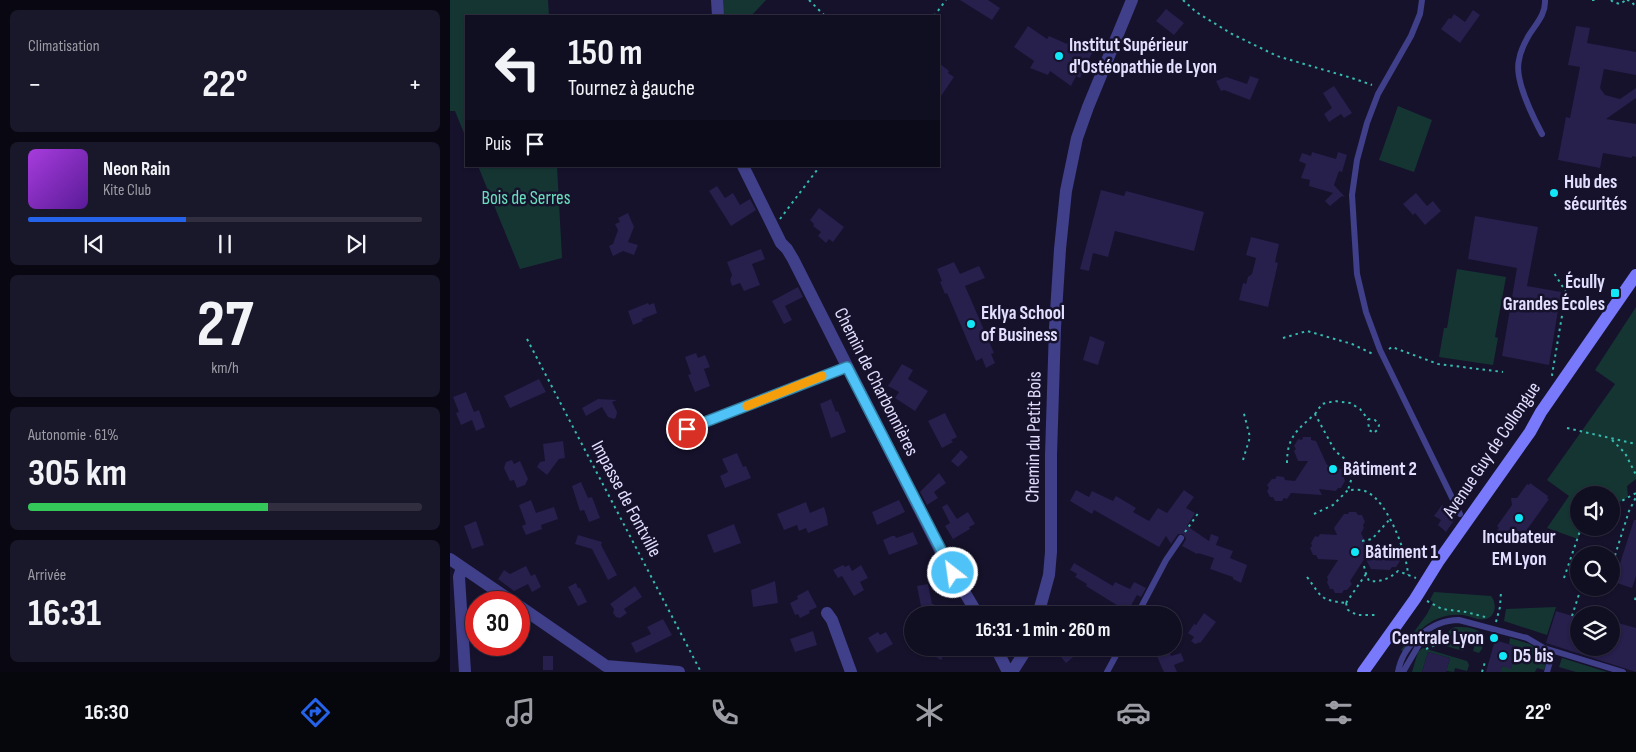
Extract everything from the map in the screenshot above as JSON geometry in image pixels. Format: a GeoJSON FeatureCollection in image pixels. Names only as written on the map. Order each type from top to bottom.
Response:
{"type":"FeatureCollection","features":[{"type":"Feature","properties":{"kind":"main road","name":"Avenue Guy de Collongue"},"geometry":{"type":"LineString","coordinates":[[1363,672],[1415,600],[1438,562],[1530,432],[1541,412],[1636,275]]}},
{"type":"Feature","properties":{"kind":"street"},"geometry":{"type":"LineString","coordinates":[[717,0],[718,15]]}},
{"type":"Feature","properties":{"kind":"street","name":"Chemin du Petit Bois"},"geometry":{"type":"LineString","coordinates":[[1040,606],[1049,575],[1051,552],[1051,455],[1055,328],[1066,191],[1077,138],[1132,0]]}},
{"type":"Feature","properties":{"kind":"street","name":"Chemin de Charbonnières"},"geometry":{"type":"LineString","coordinates":[[744,167],[781,243],[793,259],[942,554],[973,606]]}},
{"type":"Feature","properties":{"kind":"street"},"geometry":{"type":"LineString","coordinates":[[450,559],[496,591]]}},
{"type":"Feature","properties":{"kind":"street"},"geometry":{"type":"LineString","coordinates":[[462,568],[458,577],[465,672]]}},
{"type":"Feature","properties":{"kind":"street"},"geometry":{"type":"LineString","coordinates":[[827,613],[832,620],[851,672]]}},
{"type":"Feature","properties":{"kind":"street"},"geometry":{"type":"LineString","coordinates":[[530,614],[606,666],[679,672]]}},
{"type":"Feature","properties":{"kind":"street"},"geometry":{"type":"LineString","coordinates":[[999,656],[1003,672]]}},
{"type":"Feature","properties":{"kind":"street"},"geometry":{"type":"LineString","coordinates":[[1000,656],[1008,672]]}},
{"type":"Feature","properties":{"kind":"street"},"geometry":{"type":"LineString","coordinates":[[1012,672],[1022,656]]}},
{"type":"Feature","properties":{"kind":"street"},"geometry":{"type":"LineString","coordinates":[[1020,672],[1024,656]]}},
{"type":"Feature","properties":{"kind":"lane"},"geometry":{"type":"LineString","coordinates":[[1422,0],[1420,14],[1411,36],[1381,89],[1367,123],[1357,160],[1352,195],[1357,274],[1366,312],[1381,352],[1460,514]]}},
{"type":"Feature","properties":{"kind":"lane"},"geometry":{"type":"LineString","coordinates":[[1542,134],[1520,84],[1518,62],[1528,37],[1542,15],[1545,0]]}},
{"type":"Feature","properties":{"kind":"lane"},"geometry":{"type":"LineString","coordinates":[[670,436],[847,367]]}},
{"type":"Feature","properties":{"kind":"lane"},"geometry":{"type":"LineString","coordinates":[[1142,606],[1166,560],[1181,538]]}},
{"type":"Feature","properties":{"kind":"lane"},"geometry":{"type":"LineString","coordinates":[[1398,672],[1399,665],[1415,639],[1439,623],[1449,620],[1467,621],[1527,638],[1544,648],[1623,672]]}},
{"type":"Feature","properties":{"kind":"lane"},"geometry":{"type":"LineString","coordinates":[[1403,672],[1428,630]]}},
{"type":"Feature","properties":{"kind":"lane"},"geometry":{"type":"LineString","coordinates":[[1547,672],[1553,651]]}},
{"type":"Feature","properties":{"kind":"lane"},"geometry":{"type":"LineString","coordinates":[[1107,672],[1116,656]]}},
{"type":"Feature","properties":{"kind":"path"},"geometry":{"type":"LineString","coordinates":[[809,0],[824,15]]}},
{"type":"Feature","properties":{"kind":"path"},"geometry":{"type":"LineString","coordinates":[[935,15],[946,0]]}},
{"type":"Feature","properties":{"kind":"path"},"geometry":{"type":"LineString","coordinates":[[1183,0],[1196,12],[1211,21],[1277,56],[1355,79],[1381,89]]}},
{"type":"Feature","properties":{"kind":"path"},"geometry":{"type":"LineString","coordinates":[[1592,0],[1597,0]]}},
{"type":"Feature","properties":{"kind":"path"},"geometry":{"type":"LineString","coordinates":[[1612,0],[1620,4],[1626,0],[1631,1],[1636,7]]}},
{"type":"Feature","properties":{"kind":"path"},"geometry":{"type":"LineString","coordinates":[[773,224],[779,220],[819,167]]}},
{"type":"Feature","properties":{"kind":"path"},"geometry":{"type":"LineString","coordinates":[[1552,375],[1566,292],[1554,273]]}},
{"type":"Feature","properties":{"kind":"path"},"geometry":{"type":"LineString","coordinates":[[1283,338],[1307,331],[1352,344],[1374,355],[1392,347],[1438,364],[1503,372]]}},
{"type":"Feature","properties":{"kind":"path","name":"Impasse de Fontville"},"geometry":{"type":"LineString","coordinates":[[527,339],[701,672]]}},
{"type":"Feature","properties":{"kind":"path"},"geometry":{"type":"LineString","coordinates":[[1287,463],[1288,446],[1293,435],[1315,414],[1322,404],[1335,401],[1350,403],[1360,409],[1368,418],[1375,420],[1379,425],[1374,433],[1369,430],[1368,418]]}},
{"type":"Feature","properties":{"kind":"path"},"geometry":{"type":"LineString","coordinates":[[1243,410],[1250,437],[1243,460]]}},
{"type":"Feature","properties":{"kind":"path"},"geometry":{"type":"LineString","coordinates":[[1314,514],[1333,505],[1348,490],[1352,477],[1345,459],[1335,451],[1315,414]]}},
{"type":"Feature","properties":{"kind":"path"},"geometry":{"type":"LineString","coordinates":[[1568,428],[1612,440],[1636,444]]}},
{"type":"Feature","properties":{"kind":"path"},"geometry":{"type":"LineString","coordinates":[[1612,440],[1625,453],[1636,475]]}},
{"type":"Feature","properties":{"kind":"path"},"geometry":{"type":"LineString","coordinates":[[1348,490],[1366,491],[1377,499],[1390,519],[1404,553],[1408,575]]}},
{"type":"Feature","properties":{"kind":"path"},"geometry":{"type":"LineString","coordinates":[[1620,502],[1636,493]]}},
{"type":"Feature","properties":{"kind":"path"},"geometry":{"type":"LineString","coordinates":[[1618,546],[1629,511],[1636,497]]}},
{"type":"Feature","properties":{"kind":"path"},"geometry":{"type":"LineString","coordinates":[[1181,538],[1199,512]]}},
{"type":"Feature","properties":{"kind":"path"},"geometry":{"type":"LineString","coordinates":[[1362,541],[1372,539],[1390,519]]}},
{"type":"Feature","properties":{"kind":"path"},"geometry":{"type":"LineString","coordinates":[[1564,578],[1578,536]]}},
{"type":"Feature","properties":{"kind":"path"},"geometry":{"type":"LineString","coordinates":[[1364,566],[1369,581],[1389,579],[1398,571],[1416,578]]}},
{"type":"Feature","properties":{"kind":"path"},"geometry":{"type":"LineString","coordinates":[[1346,603],[1366,574]]}},
{"type":"Feature","properties":{"kind":"path"},"geometry":{"type":"LineString","coordinates":[[1307,576],[1319,596],[1332,602],[1346,603]]}},
{"type":"Feature","properties":{"kind":"path"},"geometry":{"type":"LineString","coordinates":[[1494,629],[1500,608],[1501,592]]}},
{"type":"Feature","properties":{"kind":"path"},"geometry":{"type":"LineString","coordinates":[[1635,600],[1636,596]]}},
{"type":"Feature","properties":{"kind":"path"},"geometry":{"type":"LineString","coordinates":[[1346,603],[1348,610],[1357,614],[1377,615]]}},
{"type":"Feature","properties":{"kind":"path"},"geometry":{"type":"LineString","coordinates":[[1422,652],[1460,634],[1492,636]]}},
{"type":"Feature","properties":{"kind":"path"},"geometry":{"type":"LineString","coordinates":[[1482,672],[1485,662]]}},
{"type":"Feature","properties":{"kind":"green space","name":"Bois de Serres"},"geometry":{"type":"Polygon","coordinates":[[[450,0],[548,0],[549,15],[465,15],[465,136],[455,111],[450,111],[450,0]]]}},
{"type":"Feature","properties":{"kind":"green space"},"geometry":{"type":"Polygon","coordinates":[[[717,0],[766,0],[752,15],[720,15],[717,0]]]}},
{"type":"Feature","properties":{"kind":"green space"},"geometry":{"type":"Polygon","coordinates":[[[1398,106],[1432,120],[1414,172],[1379,160],[1398,106]]]}},
{"type":"Feature","properties":{"kind":"green space","name":"Bois de Serres"},"geometry":{"type":"Polygon","coordinates":[[[478,167],[557,167],[562,258],[520,269],[478,167]]]}},
{"type":"Feature","properties":{"kind":"green space"},"geometry":{"type":"Polygon","coordinates":[[[1457,269],[1506,277],[1495,337],[1498,338],[1493,365],[1439,357],[1444,328],[1447,328],[1457,269]]]}},
{"type":"Feature","properties":{"kind":"green space"},"geometry":{"type":"Polygon","coordinates":[[[1636,307],[1636,479],[1627,486],[1628,497],[1620,502],[1620,486],[1570,486],[1570,536],[1579,536],[1578,539],[1547,528],[1569,496],[1547,480],[1615,384],[1595,370],[1636,307]]]}},
{"type":"Feature","properties":{"kind":"green space"},"geometry":{"type":"Polygon","coordinates":[[[1434,592],[1491,596],[1494,602],[1494,612],[1486,619],[1477,619],[1463,615],[1444,616],[1428,624],[1414,636],[1403,651],[1401,650],[1427,614],[1433,602],[1430,600],[1434,592]]]}},
{"type":"Feature","properties":{"kind":"green space"},"geometry":{"type":"Polygon","coordinates":[[[1556,607],[1547,635],[1504,621],[1506,609],[1556,607]]]}},
{"type":"Feature","properties":{"kind":"green space"},"geometry":{"type":"Polygon","coordinates":[[[1455,627],[1472,628],[1482,634],[1484,638],[1482,649],[1479,653],[1473,651],[1475,645],[1466,643],[1463,651],[1446,646],[1445,640],[1447,635],[1455,627]]]}},
{"type":"Feature","properties":{"kind":"green space"},"geometry":{"type":"Polygon","coordinates":[[[1510,638],[1530,644],[1549,655],[1544,670],[1537,668],[1535,672],[1500,672],[1502,666],[1511,668],[1518,647],[1509,644],[1510,638]]]}},
{"type":"Feature","properties":{"kind":"green space"},"geometry":{"type":"Polygon","coordinates":[[[1423,648],[1467,661],[1469,665],[1467,671],[1455,668],[1454,672],[1446,671],[1450,658],[1428,652],[1422,672],[1412,672],[1418,652],[1423,648]]]}},
{"type":"Feature","properties":{"kind":"green space"},"geometry":{"type":"Polygon","coordinates":[[[1562,658],[1607,672],[1576,672],[1559,667],[1562,658]]]}},
{"type":"Feature","properties":{"kind":"building"},"geometry":{"type":"Polygon","coordinates":[[[960,0],[988,0],[1000,8],[992,20],[960,0]]]}},
{"type":"Feature","properties":{"kind":"building"},"geometry":{"type":"Polygon","coordinates":[[[1166,9],[1184,23],[1174,35],[1156,21],[1166,9]]]}},
{"type":"Feature","properties":{"kind":"building"},"geometry":{"type":"Polygon","coordinates":[[[1473,10],[1480,15],[1460,43],[1441,29],[1454,14],[1465,22],[1473,10]]]}},
{"type":"Feature","properties":{"kind":"building","name":"Institut Supérieur d'Ostéopathie de Lyon"},"geometry":{"type":"Polygon","coordinates":[[[1028,26],[1047,39],[1049,36],[1067,44],[1069,40],[1093,51],[1080,78],[1076,76],[1071,86],[1050,71],[1048,75],[1030,68],[1034,61],[1014,47],[1028,26]]]}},
{"type":"Feature","properties":{"kind":"building"},"geometry":{"type":"Polygon","coordinates":[[[1576,26],[1590,28],[1587,43],[1636,52],[1636,75],[1604,69],[1600,88],[1605,95],[1620,99],[1636,88],[1636,98],[1606,119],[1636,124],[1636,157],[1603,153],[1600,168],[1558,160],[1566,117],[1570,118],[1580,67],[1568,65],[1576,26]]]}},
{"type":"Feature","properties":{"kind":"building"},"geometry":{"type":"Polygon","coordinates":[[[940,64],[954,77],[940,98],[940,64]]]}},
{"type":"Feature","properties":{"kind":"building"},"geometry":{"type":"Polygon","coordinates":[[[1250,76],[1259,79],[1250,100],[1224,90],[1221,91],[1216,81],[1226,77],[1247,84],[1250,76]]]}},
{"type":"Feature","properties":{"kind":"building"},"geometry":{"type":"Polygon","coordinates":[[[1334,86],[1352,113],[1344,118],[1341,114],[1329,122],[1324,114],[1332,108],[1323,93],[1334,86]]]}},
{"type":"Feature","properties":{"kind":"building"},"geometry":{"type":"Polygon","coordinates":[[[1312,152],[1336,159],[1338,152],[1347,155],[1342,172],[1339,171],[1334,185],[1345,197],[1342,196],[1330,206],[1325,201],[1333,193],[1309,186],[1310,180],[1301,178],[1306,164],[1299,161],[1302,153],[1311,156],[1312,152]]]}},
{"type":"Feature","properties":{"kind":"building"},"geometry":{"type":"Polygon","coordinates":[[[717,186],[725,198],[733,193],[740,205],[750,199],[756,210],[731,226],[709,191],[717,186]]]}},
{"type":"Feature","properties":{"kind":"building"},"geometry":{"type":"Polygon","coordinates":[[[1101,190],[1124,196],[1126,191],[1204,212],[1194,251],[1115,231],[1108,257],[1093,253],[1089,271],[1080,269],[1101,190]]]}},
{"type":"Feature","properties":{"kind":"building"},"geometry":{"type":"Polygon","coordinates":[[[1416,193],[1427,206],[1433,201],[1441,211],[1425,225],[1415,213],[1413,215],[1403,204],[1416,193]]]}},
{"type":"Feature","properties":{"kind":"building"},"geometry":{"type":"Polygon","coordinates":[[[819,208],[844,227],[833,242],[829,239],[826,243],[818,236],[821,232],[813,226],[814,224],[810,220],[819,208]]]}},
{"type":"Feature","properties":{"kind":"building"},"geometry":{"type":"Polygon","coordinates":[[[628,213],[634,227],[628,242],[638,245],[634,255],[623,251],[613,256],[609,246],[613,244],[618,230],[615,224],[620,222],[618,218],[628,213]]]}},
{"type":"Feature","properties":{"kind":"building"},"geometry":{"type":"Polygon","coordinates":[[[1475,216],[1538,227],[1527,286],[1561,292],[1549,365],[1502,356],[1517,268],[1468,259],[1475,216]]]}},
{"type":"Feature","properties":{"kind":"building"},"geometry":{"type":"Polygon","coordinates":[[[1251,237],[1279,244],[1275,262],[1278,263],[1268,307],[1239,300],[1243,283],[1246,284],[1248,277],[1252,274],[1256,258],[1246,255],[1251,237]]]}},
{"type":"Feature","properties":{"kind":"building"},"geometry":{"type":"Polygon","coordinates":[[[761,249],[765,259],[752,264],[760,285],[744,291],[740,283],[732,286],[730,280],[732,275],[727,262],[761,249]]]}},
{"type":"Feature","properties":{"kind":"building","name":"Eklya School of Business"},"geometry":{"type":"Polygon","coordinates":[[[954,262],[960,274],[979,266],[985,278],[965,286],[994,353],[991,354],[995,363],[986,368],[982,358],[976,361],[947,293],[945,294],[940,282],[942,281],[937,269],[954,262]]]}},
{"type":"Feature","properties":{"kind":"building"},"geometry":{"type":"Polygon","coordinates":[[[798,287],[803,297],[785,306],[792,320],[784,324],[772,301],[798,287]]]}},
{"type":"Feature","properties":{"kind":"building"},"geometry":{"type":"Polygon","coordinates":[[[648,303],[649,305],[654,303],[657,313],[633,325],[628,311],[648,303]]]}},
{"type":"Feature","properties":{"kind":"building"},"geometry":{"type":"Polygon","coordinates":[[[1090,336],[1105,342],[1098,365],[1083,360],[1090,336]]]}},
{"type":"Feature","properties":{"kind":"building"},"geometry":{"type":"Polygon","coordinates":[[[696,353],[698,358],[705,355],[710,367],[704,369],[710,386],[695,392],[688,375],[691,374],[685,357],[696,353]]]}},
{"type":"Feature","properties":{"kind":"building"},"geometry":{"type":"Polygon","coordinates":[[[902,364],[913,370],[908,379],[928,391],[915,411],[895,398],[899,392],[888,386],[902,364]]]}},
{"type":"Feature","properties":{"kind":"building"},"geometry":{"type":"Polygon","coordinates":[[[539,379],[546,392],[510,408],[504,396],[539,379]]]}},
{"type":"Feature","properties":{"kind":"building"},"geometry":{"type":"Polygon","coordinates":[[[466,392],[474,412],[479,410],[485,427],[476,431],[472,420],[461,425],[456,413],[459,412],[453,397],[466,392]]]}},
{"type":"Feature","properties":{"kind":"building"},"geometry":{"type":"Polygon","coordinates":[[[598,399],[617,400],[612,402],[617,412],[614,419],[608,417],[602,407],[586,416],[582,408],[598,399]]]}},
{"type":"Feature","properties":{"kind":"building"},"geometry":{"type":"Polygon","coordinates":[[[831,399],[846,432],[831,438],[820,404],[831,399]]]}},
{"type":"Feature","properties":{"kind":"building"},"geometry":{"type":"Polygon","coordinates":[[[945,413],[957,437],[951,440],[953,442],[942,448],[928,421],[945,413]]]}},
{"type":"Feature","properties":{"kind":"building","name":"Bâtiment 2"},"geometry":{"type":"Polygon","coordinates":[[[1303,437],[1311,437],[1311,440],[1316,441],[1327,465],[1337,466],[1339,469],[1342,469],[1345,481],[1341,488],[1338,488],[1336,491],[1319,489],[1322,495],[1291,493],[1287,499],[1275,501],[1267,491],[1269,488],[1267,485],[1277,476],[1284,477],[1285,480],[1295,481],[1308,461],[1298,461],[1294,451],[1296,449],[1294,446],[1298,439],[1302,440],[1303,437]]]}},
{"type":"Feature","properties":{"kind":"building"},"geometry":{"type":"Polygon","coordinates":[[[563,441],[565,458],[559,459],[547,475],[537,467],[540,462],[545,461],[543,444],[563,441]]]}},
{"type":"Feature","properties":{"kind":"building"},"geometry":{"type":"Polygon","coordinates":[[[961,450],[968,457],[958,467],[951,461],[961,450]]]}},
{"type":"Feature","properties":{"kind":"building"},"geometry":{"type":"Polygon","coordinates":[[[737,453],[743,467],[746,466],[751,478],[725,488],[720,476],[728,472],[722,459],[737,453]]]}},
{"type":"Feature","properties":{"kind":"building"},"geometry":{"type":"Polygon","coordinates":[[[512,460],[514,464],[520,461],[528,479],[525,485],[517,488],[514,480],[510,481],[504,468],[506,462],[512,460]]]}},
{"type":"Feature","properties":{"kind":"building"},"geometry":{"type":"Polygon","coordinates":[[[939,473],[946,483],[934,492],[938,498],[927,505],[920,492],[939,473]]]}},
{"type":"Feature","properties":{"kind":"building"},"geometry":{"type":"Polygon","coordinates":[[[581,482],[588,498],[592,497],[600,518],[589,522],[584,510],[580,511],[572,486],[581,482]]]}},
{"type":"Feature","properties":{"kind":"building","name":"Incubateur EM Lyon"},"geometry":{"type":"Polygon","coordinates":[[[1530,483],[1548,496],[1547,498],[1549,499],[1518,542],[1515,542],[1497,530],[1499,528],[1497,526],[1512,505],[1511,498],[1517,498],[1527,484],[1529,485],[1530,483]]]}},
{"type":"Feature","properties":{"kind":"building"},"geometry":{"type":"Polygon","coordinates":[[[1076,490],[1089,497],[1092,491],[1113,501],[1116,496],[1136,508],[1133,512],[1149,521],[1158,508],[1167,513],[1184,490],[1194,497],[1186,508],[1195,513],[1187,526],[1209,541],[1211,534],[1219,537],[1216,545],[1233,551],[1230,558],[1247,565],[1241,583],[1233,579],[1233,577],[1210,569],[1214,558],[1197,554],[1182,546],[1186,539],[1183,534],[1178,534],[1171,544],[1166,536],[1159,547],[1094,510],[1092,514],[1070,501],[1076,490]]]}},
{"type":"Feature","properties":{"kind":"building"},"geometry":{"type":"Polygon","coordinates":[[[531,500],[536,513],[554,507],[558,519],[541,525],[542,529],[526,535],[522,526],[526,524],[519,505],[531,500]]]}},
{"type":"Feature","properties":{"kind":"building"},"geometry":{"type":"Polygon","coordinates":[[[899,500],[905,512],[877,525],[872,512],[899,500]]]}},
{"type":"Feature","properties":{"kind":"building"},"geometry":{"type":"Polygon","coordinates":[[[806,502],[810,513],[824,507],[828,525],[808,533],[806,528],[799,531],[797,525],[784,530],[777,514],[806,502]]]}},
{"type":"Feature","properties":{"kind":"building"},"geometry":{"type":"Polygon","coordinates":[[[947,504],[957,519],[968,512],[975,524],[953,539],[945,526],[950,523],[942,507],[947,504]]]}},
{"type":"Feature","properties":{"kind":"building"},"geometry":{"type":"Polygon","coordinates":[[[1442,505],[1455,515],[1455,519],[1446,532],[1438,525],[1441,520],[1434,516],[1442,505]]]}},
{"type":"Feature","properties":{"kind":"building","name":"Bâtiment 1"},"geometry":{"type":"Polygon","coordinates":[[[1356,512],[1358,515],[1362,515],[1365,522],[1361,533],[1366,544],[1369,544],[1371,548],[1383,548],[1385,545],[1393,545],[1394,549],[1398,549],[1400,561],[1396,567],[1392,567],[1390,570],[1371,569],[1365,558],[1350,581],[1352,584],[1347,590],[1344,590],[1342,593],[1335,593],[1333,589],[1330,589],[1327,577],[1338,560],[1318,559],[1316,555],[1313,555],[1310,548],[1315,536],[1318,537],[1320,534],[1337,535],[1334,528],[1344,514],[1356,512]]]}},
{"type":"Feature","properties":{"kind":"building"},"geometry":{"type":"Polygon","coordinates":[[[1634,520],[1636,520],[1636,576],[1632,588],[1620,584],[1620,563],[1634,520]]]}},
{"type":"Feature","properties":{"kind":"building"},"geometry":{"type":"Polygon","coordinates":[[[476,521],[484,545],[472,549],[464,526],[476,521]]]}},
{"type":"Feature","properties":{"kind":"building"},"geometry":{"type":"Polygon","coordinates":[[[734,524],[741,543],[714,553],[707,535],[734,524]]]}},
{"type":"Feature","properties":{"kind":"building"},"geometry":{"type":"Polygon","coordinates":[[[913,532],[918,544],[889,555],[883,540],[892,536],[896,538],[913,532]]]}},
{"type":"Feature","properties":{"kind":"building"},"geometry":{"type":"Polygon","coordinates":[[[578,535],[602,542],[601,545],[617,575],[608,580],[592,549],[575,544],[578,535]]]}},
{"type":"Feature","properties":{"kind":"building"},"geometry":{"type":"Polygon","coordinates":[[[1074,563],[1113,586],[1115,582],[1130,589],[1134,582],[1146,588],[1141,597],[1137,595],[1131,606],[1118,606],[1086,586],[1087,584],[1075,577],[1077,574],[1070,570],[1074,563]]]}},
{"type":"Feature","properties":{"kind":"building"},"geometry":{"type":"Polygon","coordinates":[[[843,565],[845,567],[849,565],[852,571],[861,565],[868,578],[860,582],[864,590],[854,596],[842,576],[838,578],[833,570],[843,565]]]}},
{"type":"Feature","properties":{"kind":"building"},"geometry":{"type":"Polygon","coordinates":[[[526,566],[531,576],[535,574],[541,587],[532,592],[528,584],[514,591],[498,579],[504,570],[510,574],[526,566]]]}},
{"type":"Feature","properties":{"kind":"building"},"geometry":{"type":"Polygon","coordinates":[[[775,581],[778,603],[753,607],[751,590],[775,581]]]}},
{"type":"Feature","properties":{"kind":"building"},"geometry":{"type":"Polygon","coordinates":[[[576,583],[587,602],[578,606],[568,587],[576,583]]]}},
{"type":"Feature","properties":{"kind":"building"},"geometry":{"type":"Polygon","coordinates":[[[928,584],[932,604],[935,606],[921,606],[917,586],[928,584]]]}},
{"type":"Feature","properties":{"kind":"building"},"geometry":{"type":"Polygon","coordinates":[[[635,586],[642,597],[624,609],[627,613],[620,618],[616,617],[613,613],[614,609],[610,604],[635,586]]]}},
{"type":"Feature","properties":{"kind":"building"},"geometry":{"type":"Polygon","coordinates":[[[808,590],[817,607],[800,618],[798,614],[795,615],[790,603],[798,599],[797,596],[808,590]]]}},
{"type":"Feature","properties":{"kind":"building"},"geometry":{"type":"Polygon","coordinates":[[[1556,611],[1570,615],[1570,651],[1546,643],[1556,611]]]}},
{"type":"Feature","properties":{"kind":"building"},"geometry":{"type":"Polygon","coordinates":[[[1204,613],[1216,622],[1201,642],[1195,644],[1191,641],[1194,637],[1188,633],[1204,613]]]}},
{"type":"Feature","properties":{"kind":"building"},"geometry":{"type":"Polygon","coordinates":[[[663,619],[672,635],[636,653],[631,643],[651,634],[647,627],[663,619]]]}},
{"type":"Feature","properties":{"kind":"building"},"geometry":{"type":"Polygon","coordinates":[[[1620,624],[1636,628],[1636,672],[1586,656],[1620,656],[1620,624]]]}},
{"type":"Feature","properties":{"kind":"building"},"geometry":{"type":"Polygon","coordinates":[[[813,631],[817,645],[795,652],[790,639],[813,631]]]}},
{"type":"Feature","properties":{"kind":"building"},"geometry":{"type":"Polygon","coordinates":[[[878,632],[880,635],[886,632],[893,644],[877,653],[868,638],[878,632]]]}},
{"type":"Feature","properties":{"kind":"building","name":"D5 bis"},"geometry":{"type":"Polygon","coordinates":[[[1495,640],[1518,647],[1511,669],[1502,666],[1501,672],[1486,672],[1495,640]]]}},
{"type":"Feature","properties":{"kind":"building"},"geometry":{"type":"Polygon","coordinates":[[[1428,652],[1450,658],[1446,672],[1422,672],[1428,652]]]}},
{"type":"Feature","properties":{"kind":"building"},"geometry":{"type":"Polygon","coordinates":[[[543,656],[553,656],[553,670],[543,670],[543,656]]]}},
{"type":"Feature","properties":{"kind":"building"},"geometry":{"type":"Polygon","coordinates":[[[934,656],[943,656],[941,660],[934,656]]]}},
{"type":"Feature","properties":{"kind":"building"},"geometry":{"type":"Polygon","coordinates":[[[1062,656],[1074,656],[1066,663],[1062,656]]]}},
{"type":"Feature","properties":{"kind":"building"},"geometry":{"type":"Polygon","coordinates":[[[1157,656],[1182,656],[1184,661],[1174,665],[1177,672],[1164,672],[1157,656]]]}},
{"type":"Feature","properties":{"kind":"slow traffic"},"geometry":{"type":"LineString","coordinates":[[747,406],[822,376]]}},
{"type":"Feature","properties":{"kind":"place","name":"Institut Supérieur d'Ostéopathie de Lyon"},"geometry":{"type":"Point","coordinates":[1059,56]}},
{"type":"Feature","properties":{"kind":"place","name":"Hub des sécurités"},"geometry":{"type":"Point","coordinates":[1554,193]}},
{"type":"Feature","properties":{"kind":"place","name":"Écully Grandes Écoles"},"geometry":{"type":"Point","coordinates":[1615,293]}},
{"type":"Feature","properties":{"kind":"place","name":"Eklya School of Business"},"geometry":{"type":"Point","coordinates":[971,324]}},
{"type":"Feature","properties":{"kind":"place","name":"Bâtiment 2"},"geometry":{"type":"Point","coordinates":[1333,469]}},
{"type":"Feature","properties":{"kind":"place","name":"Incubateur EM Lyon"},"geometry":{"type":"Point","coordinates":[1519,518]}},
{"type":"Feature","properties":{"kind":"place","name":"Bâtiment 1"},"geometry":{"type":"Point","coordinates":[1355,552]}},
{"type":"Feature","properties":{"kind":"place","name":"Centrale Lyon"},"geometry":{"type":"Point","coordinates":[1494,638]}},
{"type":"Feature","properties":{"kind":"place","name":"D5 bis"},"geometry":{"type":"Point","coordinates":[1503,656]}},
{"type":"Feature","properties":{"kind":"route"},"geometry":{"type":"LineString","coordinates":[[687,429],[847,367],[953,573]]}}]}
